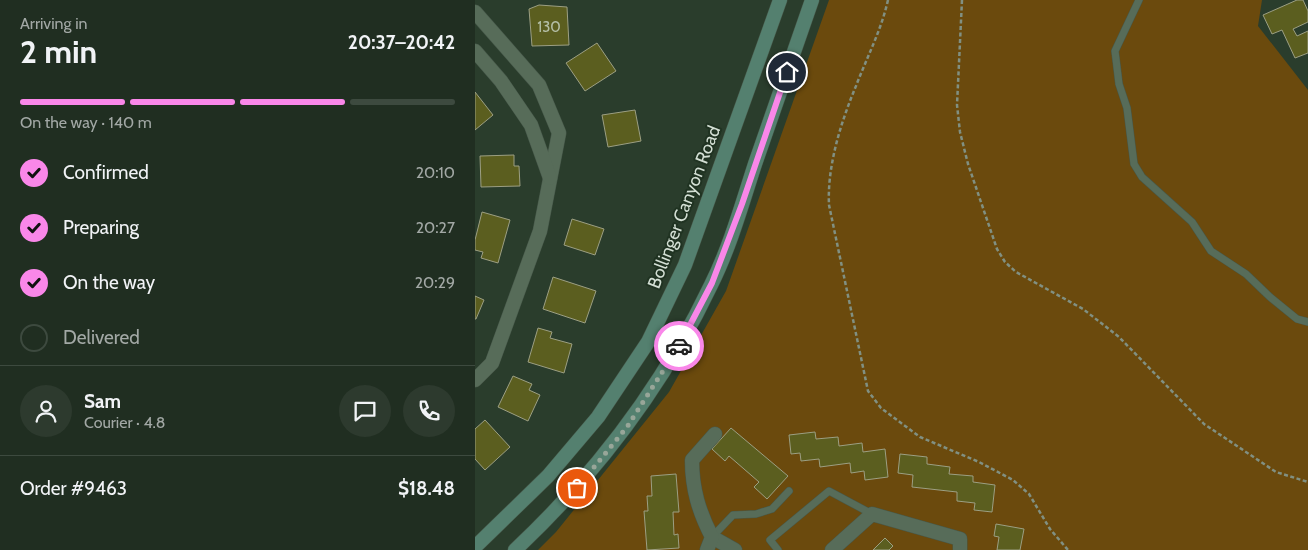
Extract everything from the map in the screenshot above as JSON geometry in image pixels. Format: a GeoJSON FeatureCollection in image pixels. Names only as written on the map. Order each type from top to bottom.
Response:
{"type":"FeatureCollection","features":[{"type":"Feature","properties":{"kind":"main road","name":"Bollinger Canyon Road"},"geometry":{"type":"LineString","coordinates":[[475,547],[548,476],[598,417],[648,342],[685,265],[780,0]]}},
{"type":"Feature","properties":{"kind":"main road"},"geometry":{"type":"LineString","coordinates":[[515,550],[551,517],[589,474],[627,427],[673,359],[712,283],[742,204],[812,0]]}},
{"type":"Feature","properties":{"kind":"street"},"geometry":{"type":"LineString","coordinates":[[475,12],[539,85],[559,133],[540,232],[511,316],[491,363],[475,380]]}},
{"type":"Feature","properties":{"kind":"street"},"geometry":{"type":"LineString","coordinates":[[475,51],[501,81],[531,124],[550,179]]}},
{"type":"Feature","properties":{"kind":"street"},"geometry":{"type":"LineString","coordinates":[[715,434],[692,460],[692,483],[709,544],[735,550]]}},
{"type":"Feature","properties":{"kind":"street"},"geometry":{"type":"LineString","coordinates":[[832,550],[872,514],[960,538],[960,550]]}},
{"type":"Feature","properties":{"kind":"lane"},"geometry":{"type":"LineString","coordinates":[[1139,0],[1115,51],[1119,84],[1127,108],[1134,164],[1142,177],[1186,215],[1211,251],[1247,274],[1270,297],[1297,318],[1308,322]]}},
{"type":"Feature","properties":{"kind":"lane"},"geometry":{"type":"LineString","coordinates":[[709,544],[733,515],[756,514],[772,509],[789,491]]}},
{"type":"Feature","properties":{"kind":"lane"},"geometry":{"type":"LineString","coordinates":[[778,550],[770,540],[829,491],[872,514]]}},
{"type":"Feature","properties":{"kind":"path"},"geometry":{"type":"LineString","coordinates":[[888,0],[878,36],[855,87],[843,126],[828,191],[836,241],[868,391],[881,408],[920,438],[979,462],[1013,480],[1029,494],[1050,529],[1068,550]]}},
{"type":"Feature","properties":{"kind":"path"},"geometry":{"type":"LineString","coordinates":[[962,0],[957,105],[960,132],[967,164],[997,249],[1005,262],[1016,272],[1083,310],[1119,337],[1210,429],[1276,472],[1308,482]]}},
{"type":"Feature","properties":{"kind":"shaded area"},"geometry":{"type":"Polygon","coordinates":[[[829,0],[1262,0],[1258,26],[1308,90],[1308,550],[538,550],[556,532],[669,392],[726,291],[829,0]]]}},
{"type":"Feature","properties":{"kind":"building"},"geometry":{"type":"Polygon","coordinates":[[[1297,0],[1303,0],[1308,11],[1308,22],[1293,29],[1297,36],[1308,31],[1308,53],[1295,58],[1282,30],[1272,34],[1263,15],[1297,0]]]}},
{"type":"Feature","properties":{"kind":"building"},"geometry":{"type":"Polygon","coordinates":[[[539,5],[567,7],[569,45],[532,46],[529,9],[539,5]]]}},
{"type":"Feature","properties":{"kind":"building"},"geometry":{"type":"Polygon","coordinates":[[[597,43],[616,71],[585,91],[566,63],[597,43]]]}},
{"type":"Feature","properties":{"kind":"building"},"geometry":{"type":"Polygon","coordinates":[[[475,92],[493,115],[475,130],[475,92]]]}},
{"type":"Feature","properties":{"kind":"building"},"geometry":{"type":"Polygon","coordinates":[[[635,110],[641,141],[608,147],[602,115],[635,110]]]}},
{"type":"Feature","properties":{"kind":"building"},"geometry":{"type":"Polygon","coordinates":[[[514,155],[514,166],[519,166],[520,186],[481,187],[480,156],[514,155]]]}},
{"type":"Feature","properties":{"kind":"building"},"geometry":{"type":"Polygon","coordinates":[[[482,212],[510,220],[498,263],[481,258],[483,252],[475,250],[475,240],[482,212]]]}},
{"type":"Feature","properties":{"kind":"building"},"geometry":{"type":"Polygon","coordinates":[[[572,219],[604,229],[595,255],[564,245],[572,219]]]}},
{"type":"Feature","properties":{"kind":"building"},"geometry":{"type":"Polygon","coordinates":[[[553,277],[596,291],[585,323],[543,309],[553,277]]]}},
{"type":"Feature","properties":{"kind":"building"},"geometry":{"type":"Polygon","coordinates":[[[475,296],[484,300],[476,319],[475,319],[475,296]]]}},
{"type":"Feature","properties":{"kind":"building"},"geometry":{"type":"Polygon","coordinates":[[[538,328],[552,332],[550,338],[572,344],[564,373],[528,362],[538,328]]]}},
{"type":"Feature","properties":{"kind":"building"},"geometry":{"type":"Polygon","coordinates":[[[513,376],[532,384],[529,390],[540,395],[528,421],[498,407],[513,376]]]}},
{"type":"Feature","properties":{"kind":"building"},"geometry":{"type":"Polygon","coordinates":[[[485,420],[510,447],[485,470],[475,459],[475,429],[485,420]]]}},
{"type":"Feature","properties":{"kind":"building"},"geometry":{"type":"Polygon","coordinates":[[[731,428],[788,476],[767,499],[754,487],[759,482],[729,456],[725,461],[712,449],[731,428]]]}},
{"type":"Feature","properties":{"kind":"building"},"geometry":{"type":"Polygon","coordinates":[[[815,432],[816,439],[838,437],[839,446],[862,443],[863,452],[885,449],[888,477],[865,480],[864,471],[851,473],[850,463],[820,467],[819,459],[801,461],[800,453],[791,454],[789,435],[815,432]]]}},
{"type":"Feature","properties":{"kind":"building"},"geometry":{"type":"Polygon","coordinates":[[[900,454],[927,457],[927,464],[950,467],[949,474],[973,476],[973,482],[995,485],[992,512],[974,510],[975,503],[957,501],[957,492],[912,487],[913,475],[898,473],[900,454]]]}},
{"type":"Feature","properties":{"kind":"building"},"geometry":{"type":"Polygon","coordinates":[[[676,474],[679,512],[673,512],[674,535],[678,534],[679,548],[647,550],[644,511],[648,511],[647,496],[652,496],[651,476],[676,474]]]}},
{"type":"Feature","properties":{"kind":"building"},"geometry":{"type":"Polygon","coordinates":[[[996,524],[1024,529],[1020,550],[997,550],[999,537],[994,536],[996,524]]]}},
{"type":"Feature","properties":{"kind":"building"},"geometry":{"type":"Polygon","coordinates":[[[885,538],[893,546],[889,550],[873,550],[885,538]]]}},
{"type":"Feature","properties":{"kind":"way so far"},"geometry":{"type":"LineString","coordinates":[[577,488],[627,427],[673,359],[679,346]]}},
{"type":"Feature","properties":{"kind":"route"},"geometry":{"type":"LineString","coordinates":[[679,346],[712,283],[742,204],[787,72]]}}]}
